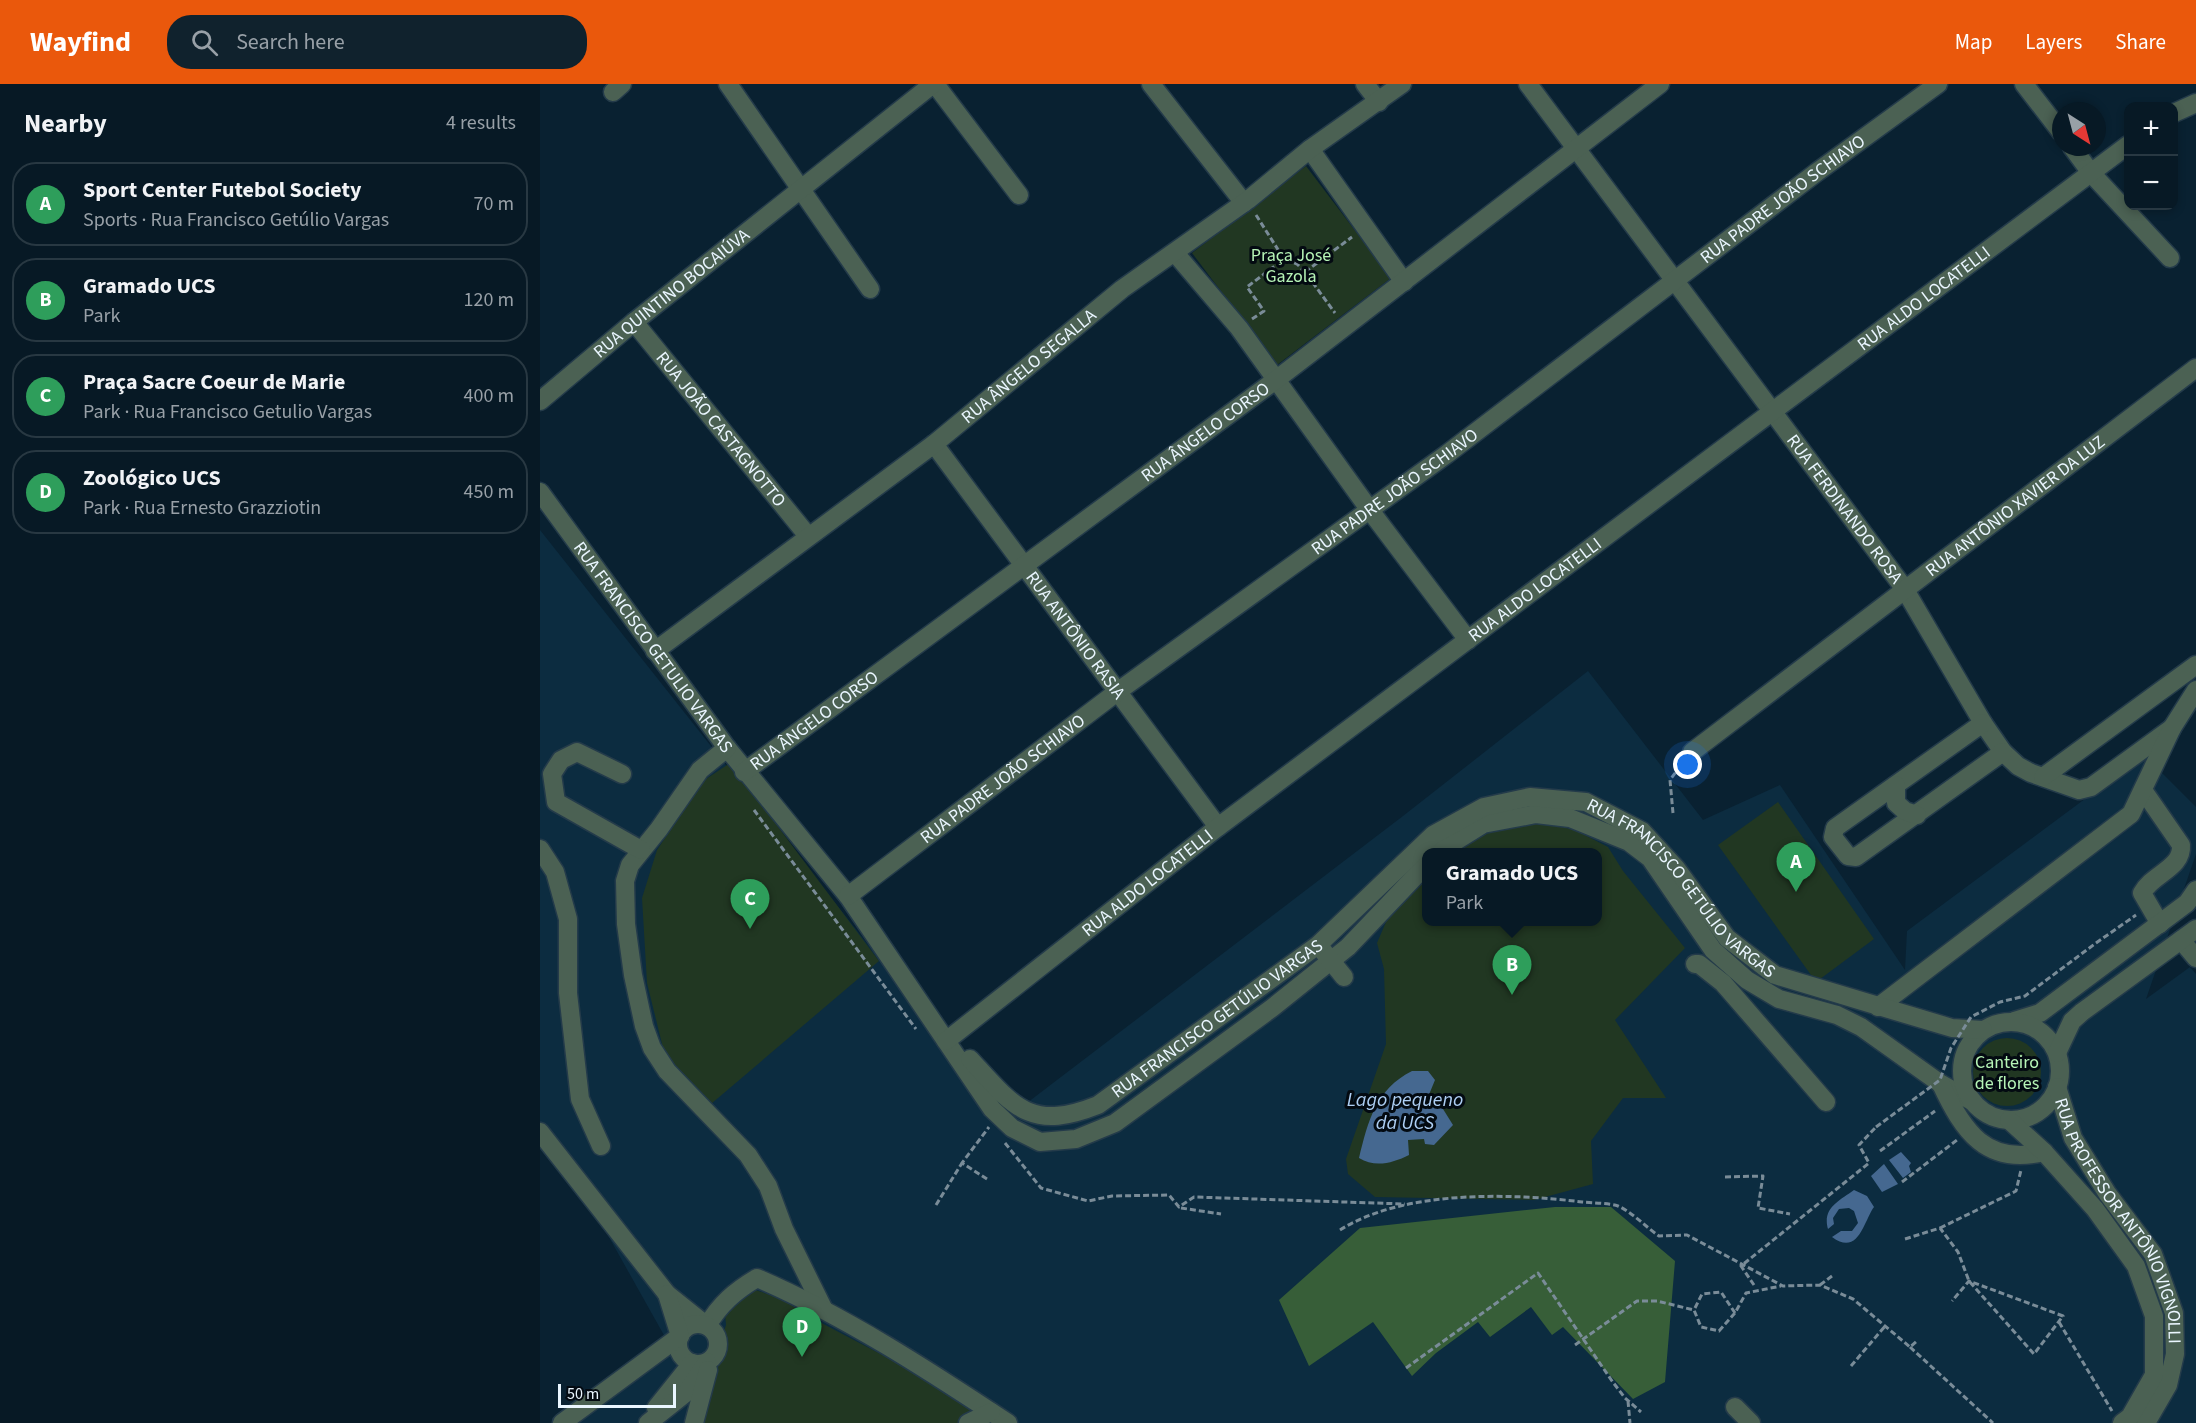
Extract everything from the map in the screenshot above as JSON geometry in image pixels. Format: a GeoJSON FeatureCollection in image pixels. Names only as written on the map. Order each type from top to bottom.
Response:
{"type":"FeatureCollection","features":[{"type":"Feature","properties":{"kind":"street"},"geometry":{"type":"LineString","coordinates":[[728,84],[870,289]]}},
{"type":"Feature","properties":{"kind":"street"},"geometry":{"type":"LineString","coordinates":[[934,84],[1019,195]]}},
{"type":"Feature","properties":{"kind":"street","name":"RUA QUINTINO BOCAIÚVA"},"geometry":{"type":"LineString","coordinates":[[540,401],[634,322],[934,84]]}},
{"type":"Feature","properties":{"kind":"street"},"geometry":{"type":"LineString","coordinates":[[1152,84],[1246,202]]}},
{"type":"Feature","properties":{"kind":"street"},"geometry":{"type":"LineString","coordinates":[[1365,84],[1379,102]]}},
{"type":"Feature","properties":{"kind":"street","name":"RUA ÂNGELO SEGALLA"},"geometry":{"type":"LineString","coordinates":[[655,651],[934,444],[1122,290],[1246,202],[1310,149],[1402,84]]}},
{"type":"Feature","properties":{"kind":"street","name":"RUA FERDINANDO ROSA"},"geometry":{"type":"LineString","coordinates":[[1528,84],[1904,588],[1983,723],[2003,752],[2018,766],[2079,790],[2091,787],[2172,728]]}},
{"type":"Feature","properties":{"kind":"street","name":"RUA ÂNGELO CORSO"},"geometry":{"type":"LineString","coordinates":[[744,772],[1277,379],[1660,84]]}},
{"type":"Feature","properties":{"kind":"street","name":"RUA PADRE JOÃO SCHIAVO"},"geometry":{"type":"LineString","coordinates":[[848,896],[1117,692],[1447,454],[1674,280],[1938,84]]}},
{"type":"Feature","properties":{"kind":"street"},"geometry":{"type":"LineString","coordinates":[[2024,84],[2052,120]]}},
{"type":"Feature","properties":{"kind":"street"},"geometry":{"type":"LineString","coordinates":[[2178,111],[2196,103]]}},
{"type":"Feature","properties":{"kind":"street","name":"RUA ALDO LOCATELLI"},"geometry":{"type":"LineString","coordinates":[[946,1037],[1218,827],[2124,148]]}},
{"type":"Feature","properties":{"kind":"street"},"geometry":{"type":"LineString","coordinates":[[1310,149],[1364,229],[1404,282]]}},
{"type":"Feature","properties":{"kind":"street"},"geometry":{"type":"LineString","coordinates":[[2079,156],[2091,173],[2170,258]]}},
{"type":"Feature","properties":{"kind":"street"},"geometry":{"type":"LineString","coordinates":[[1175,253],[1239,328],[1369,509],[1468,640]]}},
{"type":"Feature","properties":{"kind":"street","name":"RUA JOÃO CASTAGNOTTO"},"geometry":{"type":"LineString","coordinates":[[634,322],[808,536]]}},
{"type":"Feature","properties":{"kind":"street","name":"RUA ANTÔNIO XAVIER DA LUZ"},"geometry":{"type":"LineString","coordinates":[[1692,752],[1904,588],[2196,368]]}},
{"type":"Feature","properties":{"kind":"street","name":"RUA ANTÔNIO RASIA"},"geometry":{"type":"LineString","coordinates":[[934,444],[1218,827]]}},
{"type":"Feature","properties":{"kind":"street","name":"RUA FRANCISCO GETULIO VARGAS"},"geometry":{"type":"LineString","coordinates":[[540,492],[744,772],[848,896],[946,1037],[992,1109],[1012,1128],[1040,1142]]}},
{"type":"Feature","properties":{"kind":"street"},"geometry":{"type":"LineString","coordinates":[[2043,777],[2196,664]]}},
{"type":"Feature","properties":{"kind":"street"},"geometry":{"type":"LineString","coordinates":[[1878,1007],[2131,813],[2172,728],[2196,690]]}},
{"type":"Feature","properties":{"kind":"street"},"geometry":{"type":"LineString","coordinates":[[1983,723],[1835,828],[1833,837],[1848,856],[1856,857],[2003,752]]}},
{"type":"Feature","properties":{"kind":"street"},"geometry":{"type":"LineString","coordinates":[[726,748],[700,770],[630,866],[625,881],[626,924],[633,975],[644,1026],[652,1048],[667,1071],[753,1163],[768,1186],[784,1228],[824,1311]]}},
{"type":"Feature","properties":{"kind":"street"},"geometry":{"type":"LineString","coordinates":[[622,774],[577,752],[561,760],[552,774],[556,802],[641,850]]}},
{"type":"Feature","properties":{"kind":"street"},"geometry":{"type":"LineString","coordinates":[[1896,785],[1896,803],[1905,811],[1917,815]]}},
{"type":"Feature","properties":{"kind":"street"},"geometry":{"type":"LineString","coordinates":[[2143,790],[2181,845],[2182,853],[2177,861],[2148,882],[2142,893],[2160,924]]}},
{"type":"Feature","properties":{"kind":"street","name":"RUA FRANCISCO GETÚLIO VARGAS"},"geometry":{"type":"LineString","coordinates":[[1047,1118],[1077,1113],[1098,1105],[1318,945],[1433,835],[1484,807],[1530,797],[1587,802],[1642,831],[1669,859],[1727,938],[1774,975],[1952,1028],[1983,1030]]}},
{"type":"Feature","properties":{"kind":"street","name":"RUA FRANCISCO GETÚLIO VARGAS"},"geometry":{"type":"LineString","coordinates":[[1444,848],[1483,824],[1536,814],[1570,818],[1629,842],[1650,858],[1713,950],[1747,980],[1779,999],[1837,1015],[1861,1027],[1941,1084],[1972,1101]]}},
{"type":"Feature","properties":{"kind":"street"},"geometry":{"type":"LineString","coordinates":[[540,849],[555,872],[568,919],[568,993],[580,1099],[601,1146]]}},
{"type":"Feature","properties":{"kind":"street","name":"RUA FRANCISCO GETÚLIO VARGAS"},"geometry":{"type":"LineString","coordinates":[[1040,1142],[1076,1139],[1115,1123],[1272,1008],[1360,936],[1422,869]]}},
{"type":"Feature","properties":{"kind":"street"},"geometry":{"type":"LineString","coordinates":[[2013,1022],[2031,1026],[2047,1037],[2057,1053],[2060,1070],[2057,1087],[2049,1101],[2036,1112],[2009,1120],[1995,1118],[1972,1101],[1965,1089],[1961,1067],[1968,1047],[1983,1030],[2040,1013],[2187,903],[2196,890]]}},
{"type":"Feature","properties":{"kind":"street"},"geometry":{"type":"LineString","coordinates":[[2057,1053],[2072,1021],[2189,934],[2196,958]]}},
{"type":"Feature","properties":{"kind":"street"},"geometry":{"type":"LineString","coordinates":[[1318,945],[1344,977]]}},
{"type":"Feature","properties":{"kind":"street"},"geometry":{"type":"LineString","coordinates":[[1695,964],[1699,964],[1732,994],[1826,1102]]}},
{"type":"Feature","properties":{"kind":"street"},"geometry":{"type":"LineString","coordinates":[[1732,994],[1756,975],[1774,975]]}},
{"type":"Feature","properties":{"kind":"street","name":"RUA FRANCISCO GETULIO VARGAS"},"geometry":{"type":"LineString","coordinates":[[946,1037],[1000,1092],[1028,1113],[1047,1118]]}},
{"type":"Feature","properties":{"kind":"street"},"geometry":{"type":"LineString","coordinates":[[1941,1084],[1949,1102],[1968,1132],[1986,1147],[2012,1157],[2044,1152]]}},
{"type":"Feature","properties":{"kind":"street","name":"RUA PROFESSOR ANTÔNIO VIGNOLLI"},"geometry":{"type":"LineString","coordinates":[[2057,1087],[2073,1138],[2107,1193],[2153,1254],[2174,1313],[2175,1354],[2168,1385],[2146,1423]]}},
{"type":"Feature","properties":{"kind":"street","name":"RUA PROFESSOR ANTÔNIO VIGNOLLI"},"geometry":{"type":"LineString","coordinates":[[2009,1120],[2044,1152],[2095,1209],[2136,1266],[2154,1316],[2154,1375],[2130,1417],[2118,1418]]}},
{"type":"Feature","properties":{"kind":"street"},"geometry":{"type":"LineString","coordinates":[[540,1132],[667,1294],[707,1326],[718,1342],[646,1423]]}},
{"type":"Feature","properties":{"kind":"street"},"geometry":{"type":"LineString","coordinates":[[707,1326],[733,1292],[757,1278],[801,1297],[928,1370],[1008,1423]]}},
{"type":"Feature","properties":{"kind":"street"},"geometry":{"type":"LineString","coordinates":[[667,1294],[680,1336],[681,1355],[703,1361]]}},
{"type":"Feature","properties":{"kind":"street"},"geometry":{"type":"LineString","coordinates":[[562,1423],[680,1336],[683,1330],[695,1324],[707,1326]]}},
{"type":"Feature","properties":{"kind":"street"},"geometry":{"type":"LineString","coordinates":[[694,1423],[703,1361]]}},
{"type":"Feature","properties":{"kind":"street"},"geometry":{"type":"LineString","coordinates":[[1735,1407],[1751,1423]]}},
{"type":"Feature","properties":{"kind":"street"},"geometry":{"type":"LineString","coordinates":[[968,1423],[991,1412]]}},
{"type":"Feature","properties":{"kind":"path"},"geometry":{"type":"LineString","coordinates":[[1246,202],[1284,259],[1297,264],[1305,272],[1345,327]]}},
{"type":"Feature","properties":{"kind":"path"},"geometry":{"type":"LineString","coordinates":[[1305,272],[1364,229]]}},
{"type":"Feature","properties":{"kind":"path"},"geometry":{"type":"LineString","coordinates":[[1239,328],[1264,311],[1247,287],[1284,259]]}},
{"type":"Feature","properties":{"kind":"path"},"geometry":{"type":"LineString","coordinates":[[1673,813],[1670,780],[1692,752]]}},
{"type":"Feature","properties":{"kind":"path"},"geometry":{"type":"LineString","coordinates":[[750,804],[918,1032]]}},
{"type":"Feature","properties":{"kind":"path"},"geometry":{"type":"LineString","coordinates":[[1741,1266],[1869,1163],[1859,1145],[1875,1127],[1940,1080],[1951,1048],[1971,1017],[2000,1002],[2025,996],[2096,943]]}},
{"type":"Feature","properties":{"kind":"path"},"geometry":{"type":"LineString","coordinates":[[1880,1151],[1949,1102]]}},
{"type":"Feature","properties":{"kind":"path"},"geometry":{"type":"LineString","coordinates":[[936,1205],[962,1163],[990,1125],[1041,1188],[1088,1201],[1112,1196],[1169,1195],[1179,1207],[1221,1214]]}},
{"type":"Feature","properties":{"kind":"path"},"geometry":{"type":"LineString","coordinates":[[1902,1182],[1968,1132]]}},
{"type":"Feature","properties":{"kind":"path"},"geometry":{"type":"LineString","coordinates":[[1905,1239],[1940,1228],[2016,1191],[2024,1156]]}},
{"type":"Feature","properties":{"kind":"path"},"geometry":{"type":"LineString","coordinates":[[962,1163],[987,1179]]}},
{"type":"Feature","properties":{"kind":"path"},"geometry":{"type":"LineString","coordinates":[[1725,1176],[1763,1176],[1758,1209],[1790,1214]]}},
{"type":"Feature","properties":{"kind":"path"},"geometry":{"type":"LineString","coordinates":[[1179,1207],[1194,1197],[1405,1204],[1490,1197],[1551,1198],[1619,1206],[1659,1236],[1687,1235],[1741,1266],[1783,1286]]}},
{"type":"Feature","properties":{"kind":"path"},"geometry":{"type":"LineString","coordinates":[[1340,1230],[1405,1204]]}},
{"type":"Feature","properties":{"kind":"path"},"geometry":{"type":"LineString","coordinates":[[1940,1228],[1958,1252],[1969,1281],[2034,1354],[2063,1316],[1969,1281]]}},
{"type":"Feature","properties":{"kind":"path"},"geometry":{"type":"LineString","coordinates":[[1741,1266],[1754,1285]]}},
{"type":"Feature","properties":{"kind":"path"},"geometry":{"type":"LineString","coordinates":[[1406,1368],[1538,1273],[1629,1401],[1641,1412]]}},
{"type":"Feature","properties":{"kind":"path"},"geometry":{"type":"LineString","coordinates":[[1820,1286],[1832,1276]]}},
{"type":"Feature","properties":{"kind":"path"},"geometry":{"type":"LineString","coordinates":[[1952,1301],[1969,1281]]}},
{"type":"Feature","properties":{"kind":"path"},"geometry":{"type":"LineString","coordinates":[[1735,1313],[1722,1292],[1702,1294],[1694,1310],[1701,1327],[1719,1331],[1735,1313],[1746,1293],[1783,1286],[1820,1286],[1852,1299],[1886,1325],[1993,1423]]}},
{"type":"Feature","properties":{"kind":"path"},"geometry":{"type":"LineString","coordinates":[[1575,1345],[1637,1301],[1657,1301],[1694,1310]]}},
{"type":"Feature","properties":{"kind":"path"},"geometry":{"type":"LineString","coordinates":[[2058,1322],[2118,1418]]}},
{"type":"Feature","properties":{"kind":"path"},"geometry":{"type":"LineString","coordinates":[[1851,1366],[1886,1325]]}},
{"type":"Feature","properties":{"kind":"path"},"geometry":{"type":"LineString","coordinates":[[1910,1347],[1918,1340]]}},
{"type":"Feature","properties":{"kind":"path"},"geometry":{"type":"LineString","coordinates":[[1629,1401],[1629,1423]]}},
{"type":"Feature","properties":{"kind":"shaded area"},"geometry":{"type":"Polygon","coordinates":[[[540,530],[1006,1119],[1403,816],[1588,671],[1703,820],[1780,785],[1905,970],[1907,931],[2144,755],[2196,807],[2196,854],[2146,999],[2190,967],[2196,974],[2196,1423],[578,1423],[674,1353],[573,1173],[540,1130],[540,530]]]}},
{"type":"Feature","properties":{"kind":"green space","name":"Praça José Gazola"},"geometry":{"type":"Polygon","coordinates":[[[1306,166],[1391,278],[1277,365],[1192,253],[1306,166]]]}},
{"type":"Feature","properties":{"kind":"green space"},"geometry":{"type":"Polygon","coordinates":[[[730,763],[879,961],[711,1104],[665,1056],[647,983],[642,898],[657,850],[703,781],[730,763]]]}},
{"type":"Feature","properties":{"kind":"green space"},"geometry":{"type":"Polygon","coordinates":[[[1778,802],[1874,939],[1816,982],[1718,845],[1778,802]]]}},
{"type":"Feature","properties":{"kind":"green space"},"geometry":{"type":"Polygon","coordinates":[[[1513,823],[1545,823],[1575,830],[1608,847],[1623,871],[1685,948],[1615,1020],[1666,1098],[1623,1098],[1591,1141],[1593,1184],[1534,1200],[1375,1197],[1348,1174],[1346,1159],[1386,1044],[1384,969],[1377,943],[1389,915],[1422,878],[1422,926],[1602,926],[1602,848],[1460,848],[1474,839],[1513,823]]]}},
{"type":"Feature","properties":{"kind":"green space","name":"Canteiro de flores"},"geometry":{"type":"Polygon","coordinates":[[[2007,1038],[2020,1041],[2031,1048],[2038,1059],[2041,1072],[2038,1085],[2031,1096],[2020,1103],[2007,1106],[1994,1103],[1983,1096],[1976,1085],[1973,1072],[1976,1059],[1983,1048],[1994,1041],[2007,1038]]]}},
{"type":"Feature","properties":{"kind":"green space"},"geometry":{"type":"Polygon","coordinates":[[[1555,1207],[1611,1207],[1675,1261],[1665,1382],[1633,1399],[1563,1327],[1552,1335],[1531,1307],[1490,1337],[1478,1322],[1436,1353],[1412,1376],[1373,1322],[1309,1366],[1279,1300],[1360,1228],[1555,1207]]]}},
{"type":"Feature","properties":{"kind":"green space"},"geometry":{"type":"Polygon","coordinates":[[[746,1287],[780,1298],[812,1318],[949,1390],[982,1411],[963,1423],[698,1423],[716,1368],[719,1345],[726,1325],[725,1313],[746,1287]]]}},
{"type":"Feature","properties":{"kind":"water","name":"Lago pequeno da UCS"},"geometry":{"type":"Polygon","coordinates":[[[1412,1071],[1428,1071],[1435,1080],[1428,1097],[1443,1109],[1453,1125],[1434,1145],[1425,1144],[1424,1139],[1408,1140],[1409,1155],[1397,1160],[1378,1164],[1359,1158],[1375,1107],[1390,1087],[1412,1071]]]}},
{"type":"Feature","properties":{"kind":"water"},"geometry":{"type":"Polygon","coordinates":[[[1901,1152],[1911,1163],[1909,1166],[1911,1172],[1903,1178],[1889,1160],[1901,1152]]]}},
{"type":"Feature","properties":{"kind":"water"},"geometry":{"type":"Polygon","coordinates":[[[1884,1164],[1898,1184],[1882,1192],[1871,1176],[1884,1164]]]}},
{"type":"Feature","properties":{"kind":"water"},"geometry":{"type":"Polygon","coordinates":[[[1854,1190],[1867,1196],[1874,1207],[1855,1240],[1849,1243],[1841,1242],[1832,1237],[1841,1231],[1852,1231],[1858,1223],[1854,1211],[1849,1208],[1839,1209],[1833,1218],[1834,1224],[1828,1229],[1827,1216],[1833,1206],[1854,1190]]]}},
{"type":"Feature","properties":{"kind":"place","name":"Sport Center Futebol Society"},"geometry":{"type":"Point","coordinates":[1796,892]}},
{"type":"Feature","properties":{"kind":"place","name":"Praça Sacre Coeur de Marie"},"geometry":{"type":"Point","coordinates":[750,929]}},
{"type":"Feature","properties":{"kind":"place","name":"Gramado UCS"},"geometry":{"type":"Point","coordinates":[1512,995]}},
{"type":"Feature","properties":{"kind":"place","name":"Zoológico UCS"},"geometry":{"type":"Point","coordinates":[802,1357]}}]}
